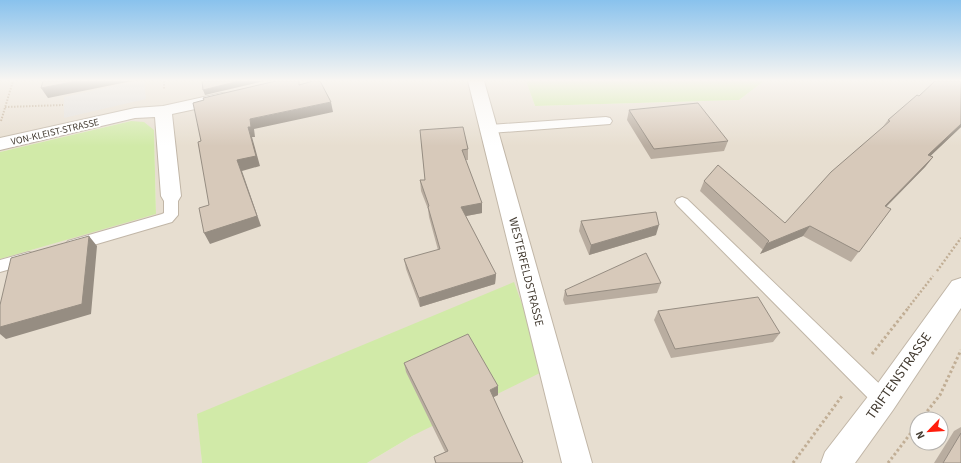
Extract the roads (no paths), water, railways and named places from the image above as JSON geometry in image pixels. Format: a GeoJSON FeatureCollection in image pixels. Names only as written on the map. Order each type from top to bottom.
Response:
{"type":"FeatureCollection","features":[{"type":"Feature","properties":{"kind":"street","name":"VON-KLEIST-STRASSE"},"geometry":{"type":"LineString","coordinates":[[0,144],[135,113],[163,111],[200,103]]}},
{"type":"Feature","properties":{"kind":"street","name":"WESTERFELDSTRASSE"},"geometry":{"type":"LineString","coordinates":[[482,103],[554,385],[577,463]]}},
{"type":"Feature","properties":{"kind":"street"},"geometry":{"type":"LineString","coordinates":[[163,111],[171,196]]}},
{"type":"Feature","properties":{"kind":"street","name":"TRIFTENSTRASSE"},"geometry":{"type":"LineString","coordinates":[[836,463],[883,400],[961,288]]}},
{"type":"Feature","properties":{"kind":"lane"},"geometry":{"type":"LineString","coordinates":[[490,129],[606,120]]}},
{"type":"Feature","properties":{"kind":"lane"},"geometry":{"type":"LineString","coordinates":[[60,249],[167,218],[171,215],[171,196]]}},
{"type":"Feature","properties":{"kind":"lane"},"geometry":{"type":"LineString","coordinates":[[682,202],[883,400]]}},
{"type":"Feature","properties":{"kind":"lane"},"geometry":{"type":"LineString","coordinates":[[0,266],[45,253]]}}]}
